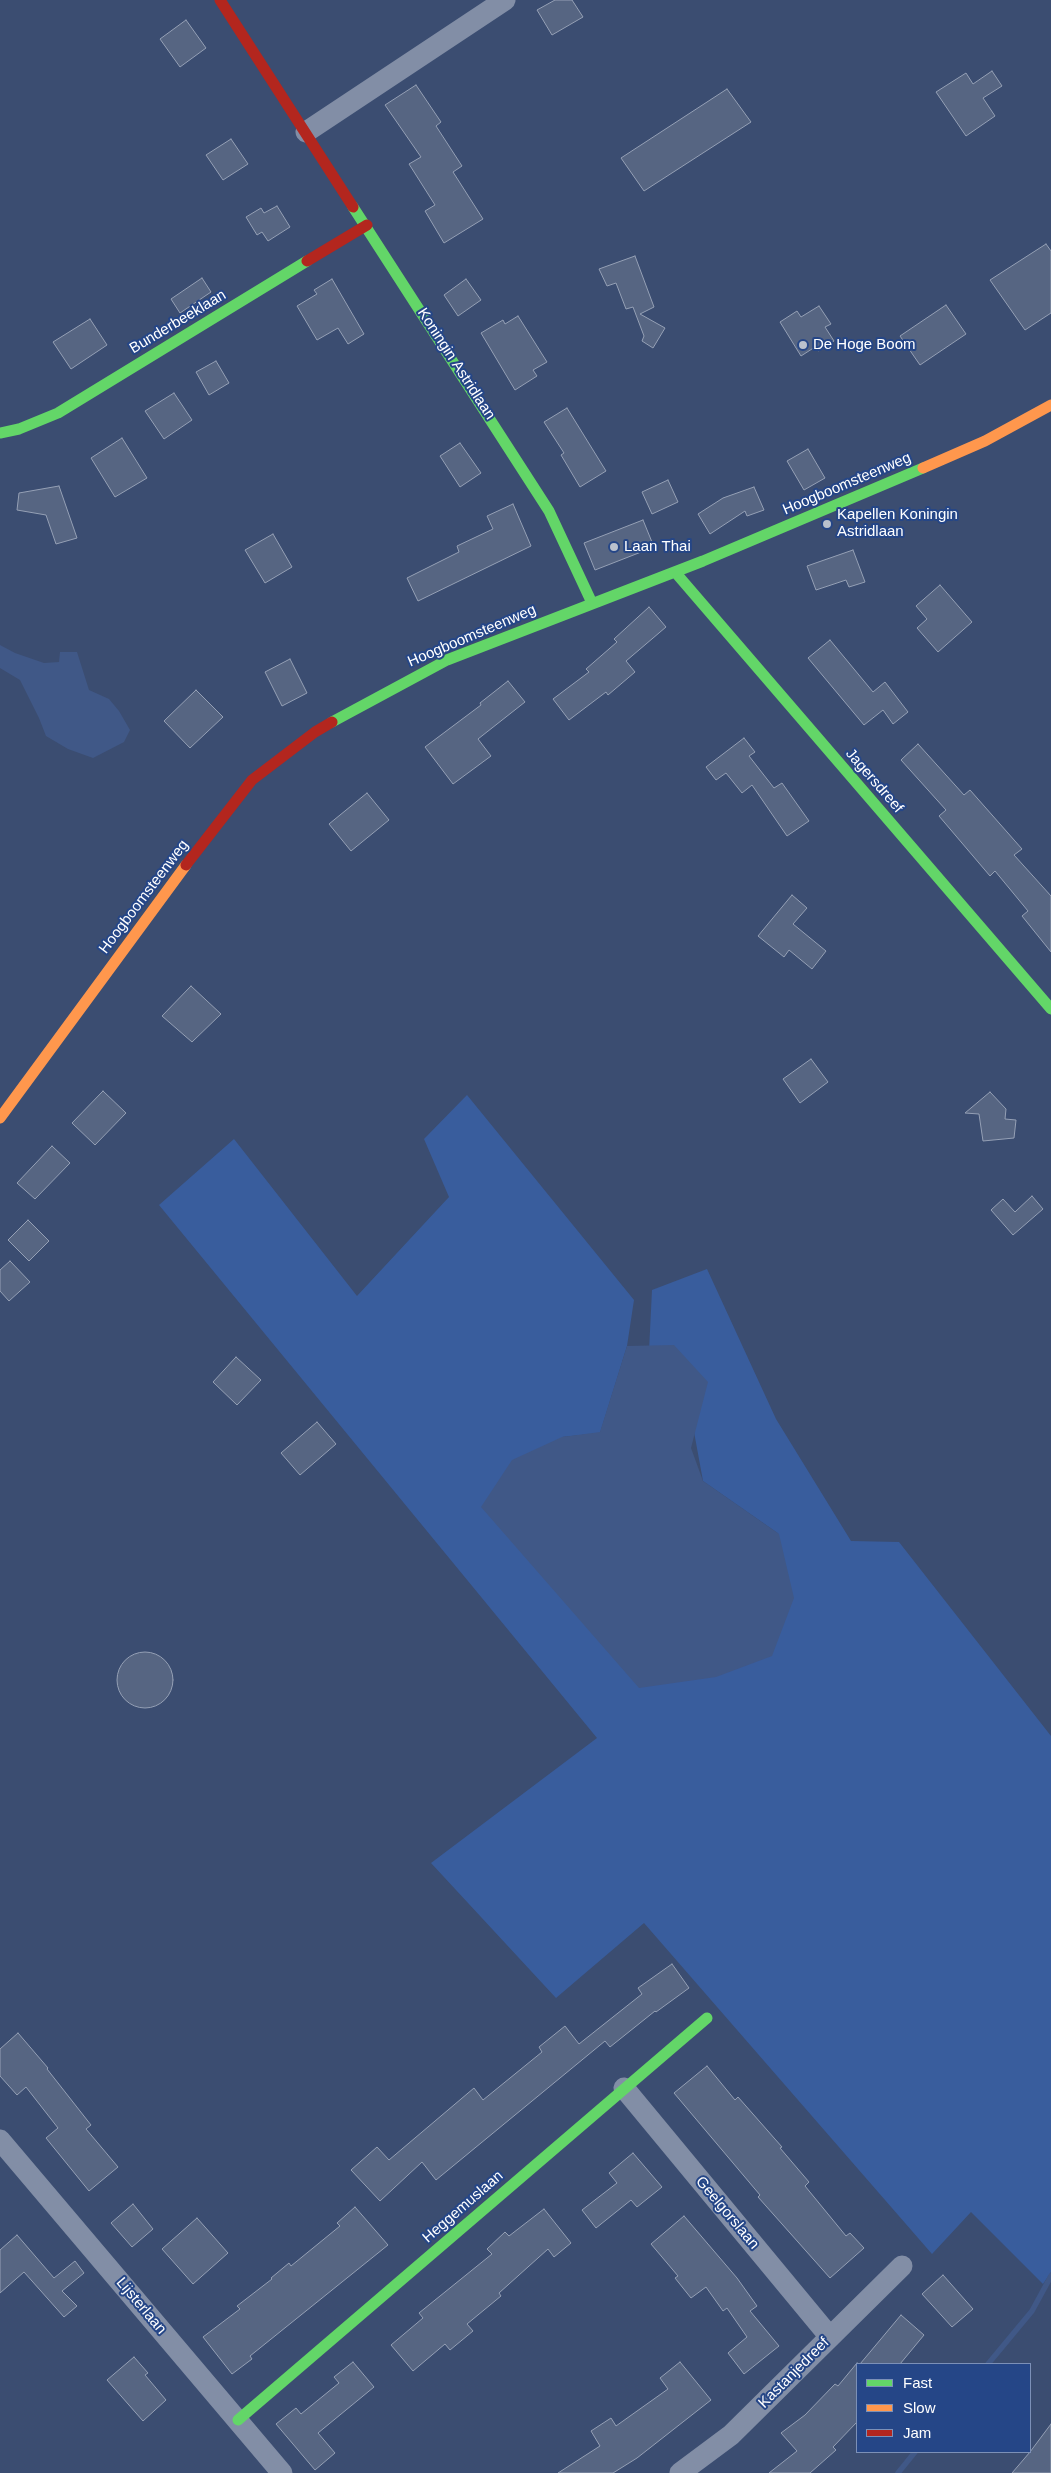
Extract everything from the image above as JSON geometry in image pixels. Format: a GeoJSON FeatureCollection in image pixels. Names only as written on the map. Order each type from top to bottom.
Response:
{"type":"FeatureCollection","features":[{"type":"Feature","properties":{"kind":"street","name":"Koningin Astridlaan"},"geometry":{"type":"LineString","coordinates":[[220,0],[550,511],[592,602]]}},
{"type":"Feature","properties":{"kind":"street"},"geometry":{"type":"LineString","coordinates":[[306,132],[505,0]]}},
{"type":"Feature","properties":{"kind":"street","name":"Bunderbeeklaan"},"geometry":{"type":"LineString","coordinates":[[0,433],[19,429],[58,413],[367,225]]}},
{"type":"Feature","properties":{"kind":"street","name":"Hoogboomsteenweg"},"geometry":{"type":"LineString","coordinates":[[0,1118],[157,902],[252,780],[315,732],[379,695],[447,660],[592,602],[675,572],[985,442],[1051,405]]}},
{"type":"Feature","properties":{"kind":"street","name":"Jagersdreef"},"geometry":{"type":"LineString","coordinates":[[675,572],[1051,1009]]}},
{"type":"Feature","properties":{"kind":"street","name":"Heggemuslaan"},"geometry":{"type":"LineString","coordinates":[[238,2420],[707,2018]]}},
{"type":"Feature","properties":{"kind":"street","name":"Geelgorslaan"},"geometry":{"type":"LineString","coordinates":[[624,2088],[830,2337]]}},
{"type":"Feature","properties":{"kind":"street","name":"Lijsterlaan"},"geometry":{"type":"LineString","coordinates":[[0,2140],[282,2473]]}},
{"type":"Feature","properties":{"kind":"street","name":"Kastanjedreef"},"geometry":{"type":"LineString","coordinates":[[680,2473],[731,2435],[902,2266]]}},
{"type":"Feature","properties":{"kind":"shaded area"},"geometry":{"type":"Polygon","coordinates":[[[0,645],[15,653],[44,663],[59,662],[60,652],[77,652],[89,690],[109,699],[119,711],[130,730],[124,742],[93,758],[68,749],[46,736],[20,680],[0,668],[0,645]]]}},
{"type":"Feature","properties":{"kind":"shaded area"},"geometry":{"type":"Polygon","coordinates":[[[467,1095],[634,1300],[627,1346],[600,1433],[562,1437],[779,1534],[703,1481],[688,1399],[649,1351],[652,1290],[707,1269],[776,1419],[851,1541],[899,1542],[1051,1736],[1051,2272],[1043,2284],[971,2212],[932,2254],[644,1923],[556,1998],[431,1863],[597,1738],[159,1205],[234,1139],[357,1296],[449,1197],[424,1139],[467,1095]]]}},
{"type":"Feature","properties":{"kind":"shaded area"},"geometry":{"type":"Polygon","coordinates":[[[674,1345],[708,1382],[691,1448],[703,1481],[779,1534],[794,1598],[772,1656],[716,1677],[639,1688],[481,1507],[512,1460],[562,1437],[600,1432],[627,1346],[674,1345]]]}},
{"type":"Feature","properties":{"kind":"building"},"geometry":{"type":"Polygon","coordinates":[[[555,0],[572,0],[583,17],[552,35],[537,10],[555,0]]]}},
{"type":"Feature","properties":{"kind":"building"},"geometry":{"type":"Polygon","coordinates":[[[186,20],[206,48],[180,67],[160,39],[186,20]]]}},
{"type":"Feature","properties":{"kind":"building"},"geometry":{"type":"Polygon","coordinates":[[[992,71],[1002,86],[983,98],[995,116],[966,136],[936,92],[966,73],[973,84],[992,71]]]}},
{"type":"Feature","properties":{"kind":"building"},"geometry":{"type":"Polygon","coordinates":[[[416,85],[441,122],[436,126],[462,166],[453,172],[483,219],[444,243],[425,211],[435,205],[409,164],[421,157],[385,105],[416,85]]]}},
{"type":"Feature","properties":{"kind":"building"},"geometry":{"type":"Polygon","coordinates":[[[727,89],[751,122],[644,191],[621,158],[727,89]]]}},
{"type":"Feature","properties":{"kind":"building"},"geometry":{"type":"Polygon","coordinates":[[[231,139],[248,164],[223,180],[206,155],[231,139]]]}},
{"type":"Feature","properties":{"kind":"building"},"geometry":{"type":"Polygon","coordinates":[[[277,206],[290,227],[268,241],[262,232],[257,235],[246,217],[261,208],[264,213],[277,206]]]}},
{"type":"Feature","properties":{"kind":"building"},"geometry":{"type":"Polygon","coordinates":[[[1046,244],[1051,251],[1051,313],[1025,330],[990,280],[1046,244]]]}},
{"type":"Feature","properties":{"kind":"building"},"geometry":{"type":"Polygon","coordinates":[[[635,256],[654,307],[640,314],[665,328],[653,348],[642,341],[644,336],[633,307],[626,309],[616,283],[607,286],[599,269],[635,256]]]}},
{"type":"Feature","properties":{"kind":"building"},"geometry":{"type":"Polygon","coordinates":[[[202,278],[211,292],[180,313],[171,299],[202,278]]]}},
{"type":"Feature","properties":{"kind":"building"},"geometry":{"type":"Polygon","coordinates":[[[332,279],[364,334],[348,344],[338,328],[317,340],[297,306],[317,294],[314,290],[332,279]]]}},
{"type":"Feature","properties":{"kind":"building"},"geometry":{"type":"Polygon","coordinates":[[[466,279],[481,300],[458,316],[444,295],[466,279]]]}},
{"type":"Feature","properties":{"kind":"building"},"geometry":{"type":"Polygon","coordinates":[[[946,305],[966,334],[920,365],[900,336],[946,305]]]}},
{"type":"Feature","properties":{"kind":"building"},"geometry":{"type":"Polygon","coordinates":[[[819,306],[831,324],[825,327],[834,341],[818,351],[815,347],[801,356],[780,322],[797,311],[801,317],[819,306]]]}},
{"type":"Feature","properties":{"kind":"building"},"geometry":{"type":"Polygon","coordinates":[[[518,316],[547,362],[533,370],[537,376],[515,390],[481,333],[503,320],[505,324],[518,316]]]}},
{"type":"Feature","properties":{"kind":"building"},"geometry":{"type":"Polygon","coordinates":[[[90,319],[107,345],[71,369],[53,342],[90,319]]]}},
{"type":"Feature","properties":{"kind":"building"},"geometry":{"type":"Polygon","coordinates":[[[216,361],[229,383],[209,395],[196,372],[216,361]]]}},
{"type":"Feature","properties":{"kind":"building"},"geometry":{"type":"Polygon","coordinates":[[[174,393],[192,420],[164,439],[145,411],[174,393]]]}},
{"type":"Feature","properties":{"kind":"building"},"geometry":{"type":"Polygon","coordinates":[[[567,408],[606,471],[580,487],[561,455],[564,453],[544,422],[567,408]]]}},
{"type":"Feature","properties":{"kind":"building"},"geometry":{"type":"Polygon","coordinates":[[[122,438],[147,478],[115,497],[91,458],[122,438]]]}},
{"type":"Feature","properties":{"kind":"building"},"geometry":{"type":"Polygon","coordinates":[[[460,443],[481,473],[460,487],[440,456],[460,443]]]}},
{"type":"Feature","properties":{"kind":"building"},"geometry":{"type":"Polygon","coordinates":[[[808,449],[825,478],[804,490],[787,461],[808,449]]]}},
{"type":"Feature","properties":{"kind":"building"},"geometry":{"type":"Polygon","coordinates":[[[668,480],[678,502],[652,514],[642,492],[668,480]]]}},
{"type":"Feature","properties":{"kind":"building"},"geometry":{"type":"Polygon","coordinates":[[[59,486],[77,538],[56,544],[46,515],[17,510],[19,493],[59,486]]]}},
{"type":"Feature","properties":{"kind":"building"},"geometry":{"type":"Polygon","coordinates":[[[754,487],[764,510],[747,516],[745,511],[710,534],[698,514],[723,498],[754,487]]]}},
{"type":"Feature","properties":{"kind":"building"},"geometry":{"type":"Polygon","coordinates":[[[513,504],[531,546],[418,601],[407,578],[459,552],[457,546],[493,529],[487,516],[513,504]]]}},
{"type":"Feature","properties":{"kind":"building"},"geometry":{"type":"Polygon","coordinates":[[[643,520],[654,547],[595,570],[584,543],[643,520]]]}},
{"type":"Feature","properties":{"kind":"building"},"geometry":{"type":"Polygon","coordinates":[[[273,534],[292,567],[265,583],[245,550],[273,534]]]}},
{"type":"Feature","properties":{"kind":"building"},"geometry":{"type":"Polygon","coordinates":[[[853,550],[865,582],[849,587],[846,580],[816,590],[807,566],[853,550]]]}},
{"type":"Feature","properties":{"kind":"building"},"geometry":{"type":"Polygon","coordinates":[[[940,585],[972,622],[938,652],[917,628],[927,619],[916,606],[940,585]]]}},
{"type":"Feature","properties":{"kind":"building"},"geometry":{"type":"Polygon","coordinates":[[[649,607],[666,627],[626,661],[635,672],[608,695],[606,692],[569,720],[553,699],[589,672],[586,669],[617,642],[614,639],[649,607]]]}},
{"type":"Feature","properties":{"kind":"building"},"geometry":{"type":"Polygon","coordinates":[[[830,640],[873,692],[885,682],[908,712],[893,724],[883,710],[864,725],[808,658],[830,640]]]}},
{"type":"Feature","properties":{"kind":"building"},"geometry":{"type":"Polygon","coordinates":[[[290,659],[307,693],[282,706],[265,672],[290,659]]]}},
{"type":"Feature","properties":{"kind":"building"},"geometry":{"type":"Polygon","coordinates":[[[508,681],[525,702],[478,739],[491,756],[453,784],[425,747],[481,705],[480,703],[508,681]]]}},
{"type":"Feature","properties":{"kind":"building"},"geometry":{"type":"Polygon","coordinates":[[[196,690],[223,717],[190,748],[164,721],[196,690]]]}},
{"type":"Feature","properties":{"kind":"building"},"geometry":{"type":"Polygon","coordinates":[[[744,738],[755,752],[749,756],[774,788],[782,783],[809,821],[787,836],[752,785],[742,793],[726,773],[716,780],[706,767],[744,738]]]}},
{"type":"Feature","properties":{"kind":"building"},"geometry":{"type":"Polygon","coordinates":[[[918,744],[964,795],[970,790],[1022,849],[1014,855],[1051,896],[1051,952],[1022,916],[1028,911],[995,871],[990,876],[939,816],[946,810],[901,760],[918,744]]]}},
{"type":"Feature","properties":{"kind":"building"},"geometry":{"type":"Polygon","coordinates":[[[367,793],[389,820],[351,851],[329,824],[367,793]]]}},
{"type":"Feature","properties":{"kind":"building"},"geometry":{"type":"Polygon","coordinates":[[[792,895],[807,908],[793,924],[826,951],[812,969],[789,950],[784,957],[758,936],[792,895]]]}},
{"type":"Feature","properties":{"kind":"building"},"geometry":{"type":"Polygon","coordinates":[[[191,986],[221,1014],[192,1042],[162,1016],[191,986]]]}},
{"type":"Feature","properties":{"kind":"building"},"geometry":{"type":"Polygon","coordinates":[[[811,1059],[828,1082],[800,1103],[783,1079],[811,1059]]]}},
{"type":"Feature","properties":{"kind":"building"},"geometry":{"type":"Polygon","coordinates":[[[103,1091],[126,1113],[95,1145],[72,1123],[103,1091]]]}},
{"type":"Feature","properties":{"kind":"building"},"geometry":{"type":"Polygon","coordinates":[[[990,1092],[1006,1109],[1005,1119],[1016,1120],[1014,1138],[983,1141],[979,1114],[965,1113],[990,1092]]]}},
{"type":"Feature","properties":{"kind":"building"},"geometry":{"type":"Polygon","coordinates":[[[52,1146],[70,1163],[35,1199],[17,1183],[52,1146]]]}},
{"type":"Feature","properties":{"kind":"building"},"geometry":{"type":"Polygon","coordinates":[[[1032,1196],[1043,1209],[1013,1235],[991,1210],[1003,1199],[1015,1212],[1032,1196]]]}},
{"type":"Feature","properties":{"kind":"building"},"geometry":{"type":"Polygon","coordinates":[[[28,1220],[49,1241],[29,1261],[8,1240],[28,1220]]]}},
{"type":"Feature","properties":{"kind":"building"},"geometry":{"type":"Polygon","coordinates":[[[10,1261],[30,1282],[9,1301],[0,1291],[0,1270],[10,1261]]]}},
{"type":"Feature","properties":{"kind":"building"},"geometry":{"type":"Polygon","coordinates":[[[236,1357],[261,1380],[237,1405],[213,1382],[236,1357]]]}},
{"type":"Feature","properties":{"kind":"building"},"geometry":{"type":"Polygon","coordinates":[[[317,1422],[336,1444],[300,1475],[281,1453],[317,1422]]]}},
{"type":"Feature","properties":{"kind":"building"},"geometry":{"type":"Polygon","coordinates":[[[145,1652],[156,1654],[165,1660],[171,1669],[173,1680],[171,1691],[165,1700],[156,1706],[145,1708],[134,1706],[125,1700],[119,1691],[117,1680],[119,1669],[125,1660],[134,1654],[145,1652]]]}},
{"type":"Feature","properties":{"kind":"building"},"geometry":{"type":"Polygon","coordinates":[[[672,1964],[689,1988],[655,2011],[610,2047],[605,2041],[436,2180],[422,2162],[380,2201],[351,2170],[377,2147],[389,2160],[474,2088],[483,2100],[542,2052],[539,2047],[565,2026],[579,2044],[642,1994],[638,1988],[672,1964]]]}},
{"type":"Feature","properties":{"kind":"building"},"geometry":{"type":"Polygon","coordinates":[[[18,2033],[48,2068],[91,2125],[86,2129],[118,2167],[89,2191],[46,2138],[58,2128],[26,2087],[17,2095],[0,2076],[0,2049],[18,2033]]]}},
{"type":"Feature","properties":{"kind":"building"},"geometry":{"type":"Polygon","coordinates":[[[707,2066],[735,2100],[738,2097],[782,2147],[780,2148],[809,2182],[805,2186],[846,2236],[850,2233],[864,2248],[830,2278],[758,2197],[760,2195],[674,2093],[707,2066]]]}},
{"type":"Feature","properties":{"kind":"building"},"geometry":{"type":"Polygon","coordinates":[[[633,2153],[662,2187],[637,2207],[631,2200],[596,2228],[582,2210],[617,2183],[609,2173],[633,2153]]]}},
{"type":"Feature","properties":{"kind":"building"},"geometry":{"type":"Polygon","coordinates":[[[133,2204],[153,2229],[132,2247],[111,2223],[133,2204]]]}},
{"type":"Feature","properties":{"kind":"building"},"geometry":{"type":"Polygon","coordinates":[[[355,2207],[388,2245],[250,2356],[252,2359],[232,2374],[203,2337],[240,2309],[237,2306],[289,2263],[291,2266],[340,2226],[337,2223],[355,2207]]]}},
{"type":"Feature","properties":{"kind":"building"},"geometry":{"type":"Polygon","coordinates":[[[544,2209],[571,2243],[554,2257],[548,2249],[499,2293],[501,2296],[467,2324],[473,2331],[450,2350],[445,2344],[413,2371],[391,2345],[423,2318],[419,2313],[492,2254],[487,2249],[505,2232],[509,2236],[544,2209]]]}},
{"type":"Feature","properties":{"kind":"building"},"geometry":{"type":"Polygon","coordinates":[[[684,2216],[737,2278],[757,2306],[750,2311],[779,2346],[744,2374],[728,2353],[747,2337],[727,2308],[723,2311],[706,2287],[691,2298],[675,2278],[678,2276],[651,2244],[684,2216]]]}},
{"type":"Feature","properties":{"kind":"building"},"geometry":{"type":"Polygon","coordinates":[[[197,2218],[228,2253],[193,2284],[162,2249],[197,2218]]]}},
{"type":"Feature","properties":{"kind":"building"},"geometry":{"type":"Polygon","coordinates":[[[17,2235],[54,2278],[75,2261],[84,2273],[62,2291],[77,2306],[64,2317],[24,2272],[0,2293],[0,2250],[17,2235]]]}},
{"type":"Feature","properties":{"kind":"building"},"geometry":{"type":"Polygon","coordinates":[[[943,2275],[973,2309],[952,2327],[922,2294],[943,2275]]]}},
{"type":"Feature","properties":{"kind":"building"},"geometry":{"type":"Polygon","coordinates":[[[901,2315],[924,2335],[901,2363],[861,2363],[901,2315]]]}},
{"type":"Feature","properties":{"kind":"building"},"geometry":{"type":"Polygon","coordinates":[[[134,2357],[148,2373],[145,2375],[166,2400],[143,2421],[107,2380],[134,2357]]]}},
{"type":"Feature","properties":{"kind":"building"},"geometry":{"type":"Polygon","coordinates":[[[353,2362],[374,2387],[318,2433],[335,2453],[315,2470],[276,2424],[296,2408],[301,2414],[339,2383],[334,2377],[353,2362]]]}},
{"type":"Feature","properties":{"kind":"building"},"geometry":{"type":"Polygon","coordinates":[[[680,2362],[711,2400],[637,2458],[613,2473],[558,2473],[600,2446],[591,2431],[611,2418],[616,2426],[668,2389],[660,2378],[680,2362]]]}},
{"type":"Feature","properties":{"kind":"building"},"geometry":{"type":"Polygon","coordinates":[[[856,2364],[856,2423],[833,2447],[836,2450],[810,2473],[769,2473],[797,2451],[781,2433],[805,2415],[835,2384],[838,2386],[856,2364]]]}},
{"type":"Feature","properties":{"kind":"building"},"geometry":{"type":"Polygon","coordinates":[[[1051,2424],[1051,2473],[1012,2473],[1031,2453],[1051,2424]]]}},
{"type":"Feature","properties":{"kind":"waterway"},"geometry":{"type":"LineString","coordinates":[[989,2363],[1032,2311],[1051,2276]]}},
{"type":"Feature","properties":{"kind":"waterway"},"geometry":{"type":"LineString","coordinates":[[898,2473],[914,2453]]}},
{"type":"Feature","properties":{"kind":"traffic: fast"},"geometry":{"type":"LineString","coordinates":[[353,207],[549,511],[592,603]]}},
{"type":"Feature","properties":{"kind":"traffic: fast"},"geometry":{"type":"LineString","coordinates":[[0,433],[19,429],[58,413],[307,261]]}},
{"type":"Feature","properties":{"kind":"traffic: fast"},"geometry":{"type":"LineString","coordinates":[[332,722],[447,660],[703,561],[923,468]]}},
{"type":"Feature","properties":{"kind":"traffic: fast"},"geometry":{"type":"LineString","coordinates":[[675,572],[1051,1009]]}},
{"type":"Feature","properties":{"kind":"traffic: fast"},"geometry":{"type":"LineString","coordinates":[[238,2420],[707,2018]]}},
{"type":"Feature","properties":{"kind":"traffic: slow"},"geometry":{"type":"LineString","coordinates":[[923,468],[985,441],[1051,405]]}},
{"type":"Feature","properties":{"kind":"traffic: slow"},"geometry":{"type":"LineString","coordinates":[[0,1118],[186,865]]}},
{"type":"Feature","properties":{"kind":"traffic: jam"},"geometry":{"type":"LineString","coordinates":[[220,0],[353,207]]}},
{"type":"Feature","properties":{"kind":"traffic: jam"},"geometry":{"type":"LineString","coordinates":[[307,261],[367,225]]}},
{"type":"Feature","properties":{"kind":"traffic: jam"},"geometry":{"type":"LineString","coordinates":[[186,865],[252,780],[315,732],[332,722]]}},
{"type":"Feature","properties":{"kind":"place","name":"De Hoge Boom"},"geometry":{"type":"Point","coordinates":[803,345]}},
{"type":"Feature","properties":{"kind":"place","name":"Kapellen Koningin Astridlaan"},"geometry":{"type":"Point","coordinates":[827,524]}},
{"type":"Feature","properties":{"kind":"place","name":"Laan Thai"},"geometry":{"type":"Point","coordinates":[614,547]}}]}
